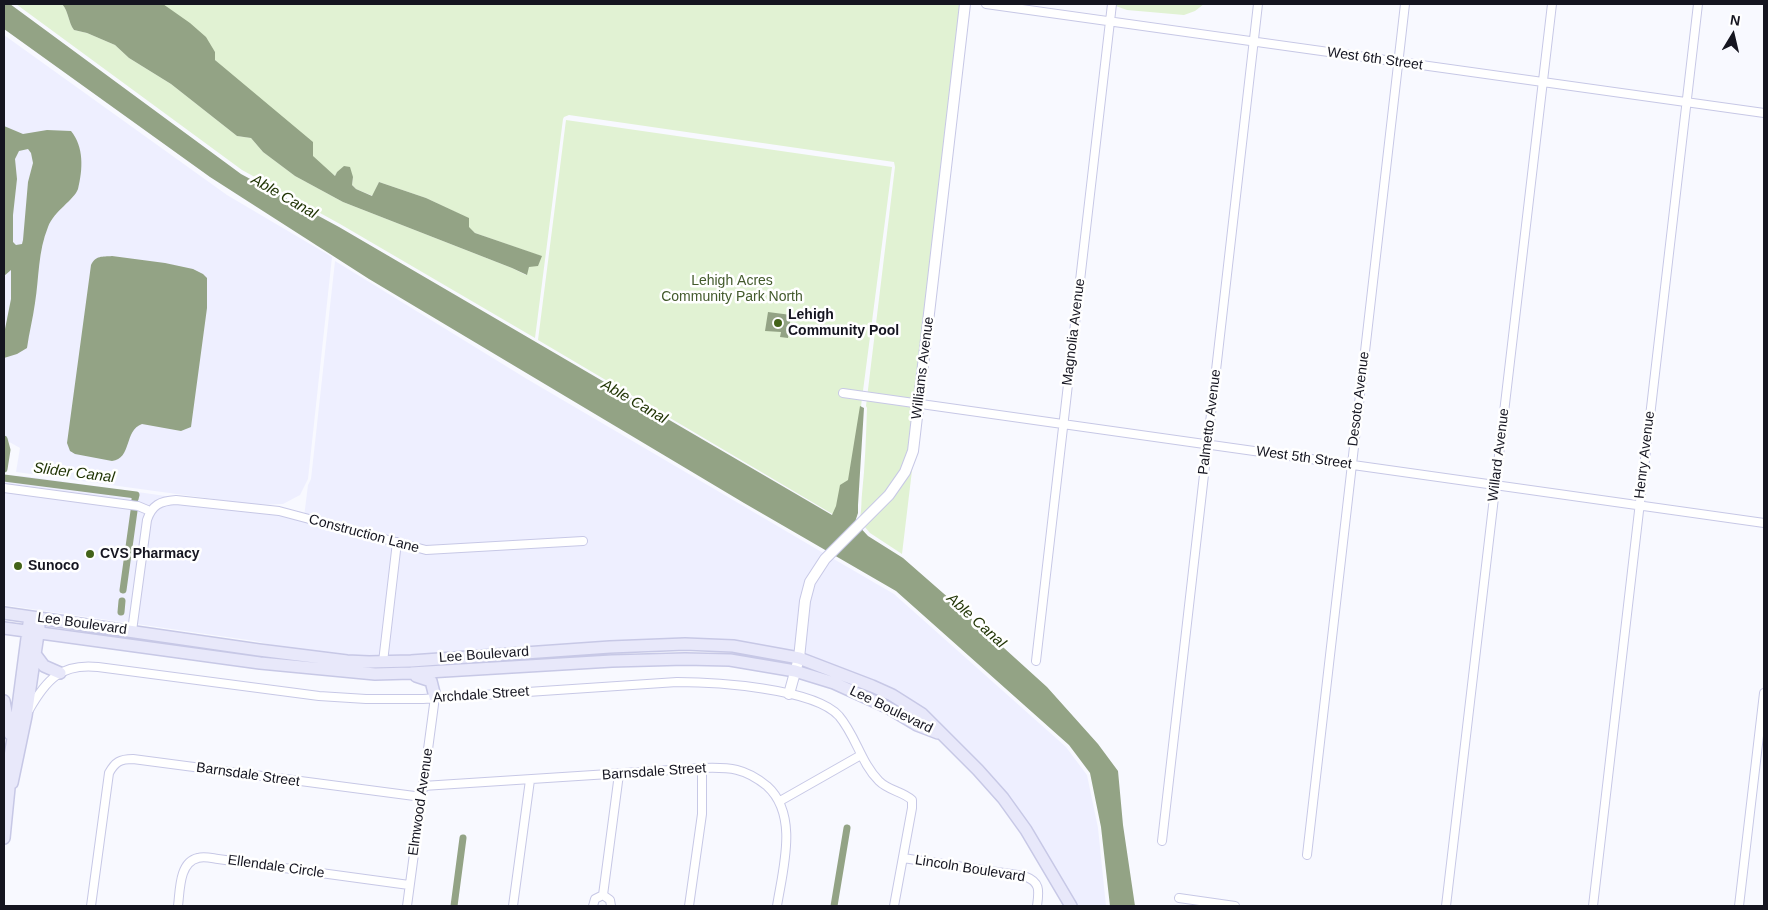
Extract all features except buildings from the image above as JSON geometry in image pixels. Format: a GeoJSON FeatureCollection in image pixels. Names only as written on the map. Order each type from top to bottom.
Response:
{"type":"FeatureCollection","features":[{"type":"Feature","properties":{"kind":"main road","name":"Lee Boulevard"},"geometry":{"type":"LineString","coordinates":[[4,613],[250,649],[348,661],[383,662],[610,646],[716,644],[754,648],[799,658],[892,695],[922,714],[990,782],[1016,816],[1070,906]]}},
{"type":"Feature","properties":{"kind":"main road"},"geometry":{"type":"LineString","coordinates":[[4,833],[8,786],[6,780],[35,617]]}},
{"type":"Feature","properties":{"kind":"main road","name":"Lee Boulevard"},"geometry":{"type":"LineString","coordinates":[[4,628],[311,669],[383,674],[612,661],[715,659],[751,663],[796,671],[834,683],[886,707],[917,725],[944,736]]}},
{"type":"Feature","properties":{"kind":"main road"},"geometry":{"type":"LineString","coordinates":[[8,786],[12,783],[14,776],[26,716],[35,654],[33,632]]}},
{"type":"Feature","properties":{"kind":"main road"},"geometry":{"type":"LineString","coordinates":[[199,654],[214,650],[242,653],[248,652],[250,649]]}},
{"type":"Feature","properties":{"kind":"main road"},"geometry":{"type":"LineString","coordinates":[[482,669],[494,662],[546,658],[548,650]]}},
{"type":"Feature","properties":{"kind":"main road"},"geometry":{"type":"LineString","coordinates":[[35,654],[44,666],[60,673]]}},
{"type":"Feature","properties":{"kind":"main road"},"geometry":{"type":"LineString","coordinates":[[383,662],[383,674]]}},
{"type":"Feature","properties":{"kind":"main road"},"geometry":{"type":"LineString","coordinates":[[436,697],[440,682],[450,671]]}},
{"type":"Feature","properties":{"kind":"main road"},"geometry":{"type":"LineString","coordinates":[[407,673],[430,680],[436,697]]}},
{"type":"Feature","properties":{"kind":"main road"},"geometry":{"type":"LineString","coordinates":[[4,701],[9,723],[10,756]]}},
{"type":"Feature","properties":{"kind":"street","name":"Williams Avenue"},"geometry":{"type":"LineString","coordinates":[[789,694],[799,658],[807,592],[810,582],[825,559],[889,496],[905,472],[913,451],[965,4]]}},
{"type":"Feature","properties":{"kind":"street","name":"West 6th Street"},"geometry":{"type":"LineString","coordinates":[[986,4],[1764,113]]}},
{"type":"Feature","properties":{"kind":"street","name":"Magnolia Avenue"},"geometry":{"type":"LineString","coordinates":[[1036,661],[1112,4]]}},
{"type":"Feature","properties":{"kind":"street","name":"Palmetto Avenue"},"geometry":{"type":"LineString","coordinates":[[1162,841],[1258,4]]}},
{"type":"Feature","properties":{"kind":"street","name":"Desoto Avenue"},"geometry":{"type":"LineString","coordinates":[[1307,855],[1405,4]]}},
{"type":"Feature","properties":{"kind":"street","name":"Willard Avenue"},"geometry":{"type":"LineString","coordinates":[[1446,906],[1552,4]]}},
{"type":"Feature","properties":{"kind":"street","name":"Henry Avenue"},"geometry":{"type":"LineString","coordinates":[[1593,906],[1698,4]]}},
{"type":"Feature","properties":{"kind":"street","name":"West 5th Street"},"geometry":{"type":"LineString","coordinates":[[844,393],[1764,523]]}},
{"type":"Feature","properties":{"kind":"street"},"geometry":{"type":"LineString","coordinates":[[4,488],[138,506],[150,511],[145,530],[132,631]]}},
{"type":"Feature","properties":{"kind":"street","name":"Construction Lane"},"geometry":{"type":"LineString","coordinates":[[150,511],[165,501],[176,500],[279,511],[435,551],[583,540]]}},
{"type":"Feature","properties":{"kind":"street"},"geometry":{"type":"LineString","coordinates":[[383,662],[397,542]]}},
{"type":"Feature","properties":{"kind":"street","name":"Archdale Street"},"geometry":{"type":"LineString","coordinates":[[26,716],[43,688],[60,673],[72,668],[89,666],[348,699],[397,700],[704,682],[734,684],[789,694],[825,706],[838,715],[871,772],[883,785],[912,800],[903,858]]}},
{"type":"Feature","properties":{"kind":"street"},"geometry":{"type":"LineString","coordinates":[[1740,906],[1764,693]]}},
{"type":"Feature","properties":{"kind":"street","name":"Elmwood Avenue"},"geometry":{"type":"LineString","coordinates":[[407,906],[436,697]]}},
{"type":"Feature","properties":{"kind":"street"},"geometry":{"type":"LineString","coordinates":[[777,906],[786,837],[785,817],[780,801],[861,755]]}},
{"type":"Feature","properties":{"kind":"street","name":"Barnsdale Street"},"geometry":{"type":"LineString","coordinates":[[91,906],[109,773],[114,764],[122,759],[422,797]]}},
{"type":"Feature","properties":{"kind":"street"},"geometry":{"type":"LineString","coordinates":[[689,906],[702,814],[702,768]]}},
{"type":"Feature","properties":{"kind":"street","name":"Barnsdale Street"},"geometry":{"type":"LineString","coordinates":[[423,786],[724,768],[744,771],[774,792],[780,801]]}},
{"type":"Feature","properties":{"kind":"street"},"geometry":{"type":"LineString","coordinates":[[602,895],[619,774]]}},
{"type":"Feature","properties":{"kind":"street"},"geometry":{"type":"LineString","coordinates":[[513,906],[530,780]]}},
{"type":"Feature","properties":{"kind":"street","name":"Ellendale Circle"},"geometry":{"type":"LineString","coordinates":[[178,906],[184,870],[189,861],[198,858],[409,884]]}},
{"type":"Feature","properties":{"kind":"street"},"geometry":{"type":"LineString","coordinates":[[894,906],[903,858]]}},
{"type":"Feature","properties":{"kind":"street","name":"Lincoln Boulevard"},"geometry":{"type":"LineString","coordinates":[[903,858],[1032,878],[1039,889],[1037,906]]}},
{"type":"Feature","properties":{"kind":"street"},"geometry":{"type":"LineString","coordinates":[[593,906],[595,899],[602,895]]}},
{"type":"Feature","properties":{"kind":"street"},"geometry":{"type":"LineString","coordinates":[[602,895],[610,900],[611,906]]}},
{"type":"Feature","properties":{"kind":"street"},"geometry":{"type":"LineString","coordinates":[[1179,898],[1235,906]]}},
{"type":"Feature","properties":{"kind":"shaded area"},"geometry":{"type":"Polygon","coordinates":[[[4,35],[227,195],[332,257],[308,479],[300,495],[283,504],[257,505],[16,472],[20,448],[4,439],[4,35]]]}},
{"type":"Feature","properties":{"kind":"shaded area"},"geometry":{"type":"Polygon","coordinates":[[[335,261],[527,379],[825,554],[820,559],[796,653],[755,645],[369,658],[292,650],[255,641],[4,605],[4,475],[24,476],[304,517],[308,485],[311,479],[335,261]]]}},
{"type":"Feature","properties":{"kind":"shaded area"},"geometry":{"type":"Polygon","coordinates":[[[832,558],[894,594],[1066,747],[1087,775],[1098,828],[1106,906],[1075,906],[1049,859],[925,711],[803,654],[808,602],[814,584],[832,558]]]}},
{"type":"Feature","properties":{"kind":"green space"},"geometry":{"type":"Polygon","coordinates":[[[16,4],[62,4],[74,30],[87,33],[115,45],[129,58],[171,84],[237,136],[251,138],[263,152],[295,176],[343,202],[526,275],[529,267],[541,256],[475,233],[468,227],[468,218],[426,198],[379,182],[373,196],[356,189],[352,185],[353,177],[337,172],[335,176],[319,163],[215,60],[215,52],[163,4],[962,4],[912,433],[906,460],[892,485],[859,521],[865,462],[866,406],[895,167],[894,162],[569,115],[564,117],[535,338],[340,224],[242,170],[16,4]]]}},
{"type":"Feature","properties":{"kind":"green space"},"geometry":{"type":"Polygon","coordinates":[[[1110,4],[1204,4],[1195,11],[1184,15],[1127,10],[1110,4]]]}},
{"type":"Feature","properties":{"kind":"green space","name":"Lehigh Acres Community Park North"},"geometry":{"type":"Polygon","coordinates":[[[566,120],[892,167],[846,522],[538,340],[566,120]]]}},
{"type":"Feature","properties":{"kind":"green space"},"geometry":{"type":"Polygon","coordinates":[[[913,462],[902,554],[870,533],[864,526],[913,462]]]}},
{"type":"Feature","properties":{"kind":"water","name":"Able Canal"},"geometry":{"type":"Polygon","coordinates":[[[4,4],[10,4],[241,174],[339,227],[832,515],[836,506],[840,485],[848,480],[860,406],[864,408],[858,513],[855,522],[868,536],[903,558],[1047,687],[1098,744],[1118,771],[1123,825],[1135,906],[1110,906],[1101,827],[1090,773],[1069,745],[896,591],[744,503],[369,279],[210,177],[4,29],[4,4]]]}},
{"type":"Feature","properties":{"kind":"water"},"geometry":{"type":"Polygon","coordinates":[[[62,4],[163,4],[206,37],[215,52],[215,60],[313,142],[313,156],[335,176],[344,166],[350,167],[353,177],[352,185],[356,189],[372,196],[379,182],[426,198],[469,218],[469,227],[475,233],[542,256],[538,266],[529,267],[527,275],[343,202],[295,176],[263,152],[251,138],[237,136],[171,84],[129,58],[115,45],[87,33],[74,30],[62,4]]]}},
{"type":"Feature","properties":{"kind":"water"},"geometry":{"type":"Polygon","coordinates":[[[4,126],[23,134],[47,130],[71,131],[78,144],[81,158],[81,174],[78,189],[51,221],[45,236],[27,348],[17,354],[4,358],[4,334],[11,299],[11,270],[4,276],[4,126]],[[28,149],[19,151],[15,159],[17,179],[13,215],[13,242],[16,245],[22,244],[23,240],[28,182],[33,163],[28,149]]]}},
{"type":"Feature","properties":{"kind":"water"},"geometry":{"type":"Polygon","coordinates":[[[112,256],[165,263],[193,269],[203,274],[207,278],[207,308],[191,427],[181,431],[142,424],[136,427],[123,455],[112,461],[75,454],[70,451],[67,443],[91,265],[97,258],[112,256]]]}},
{"type":"Feature","properties":{"kind":"water","name":"Lehigh Community Pool"},"geometry":{"type":"Polygon","coordinates":[[[768,312],[791,315],[788,338],[780,337],[781,332],[765,331],[768,312]]]}},
{"type":"Feature","properties":{"kind":"waterway","name":"Slider Canal"},"geometry":{"type":"LineString","coordinates":[[4,439],[7,450],[4,469]]}},
{"type":"Feature","properties":{"kind":"waterway","name":"Slider Canal"},"geometry":{"type":"LineString","coordinates":[[4,478],[136,495],[135,499]]}},
{"type":"Feature","properties":{"kind":"waterway","name":"Slider Canal"},"geometry":{"type":"LineString","coordinates":[[123,590],[134,511]]}},
{"type":"Feature","properties":{"kind":"waterway","name":"Slider Canal"},"geometry":{"type":"LineString","coordinates":[[121,612],[122,601]]}},
{"type":"Feature","properties":{"kind":"waterway"},"geometry":{"type":"LineString","coordinates":[[834,906],[847,828]]}},
{"type":"Feature","properties":{"kind":"waterway"},"geometry":{"type":"LineString","coordinates":[[454,906],[463,838]]}},
{"type":"Feature","properties":{"kind":"place","name":"Lehigh Community Pool"},"geometry":{"type":"Point","coordinates":[778,323]}},
{"type":"Feature","properties":{"kind":"place","name":"CVS Pharmacy"},"geometry":{"type":"Point","coordinates":[90,554]}},
{"type":"Feature","properties":{"kind":"place","name":"Sunoco"},"geometry":{"type":"Point","coordinates":[18,566]}}]}
